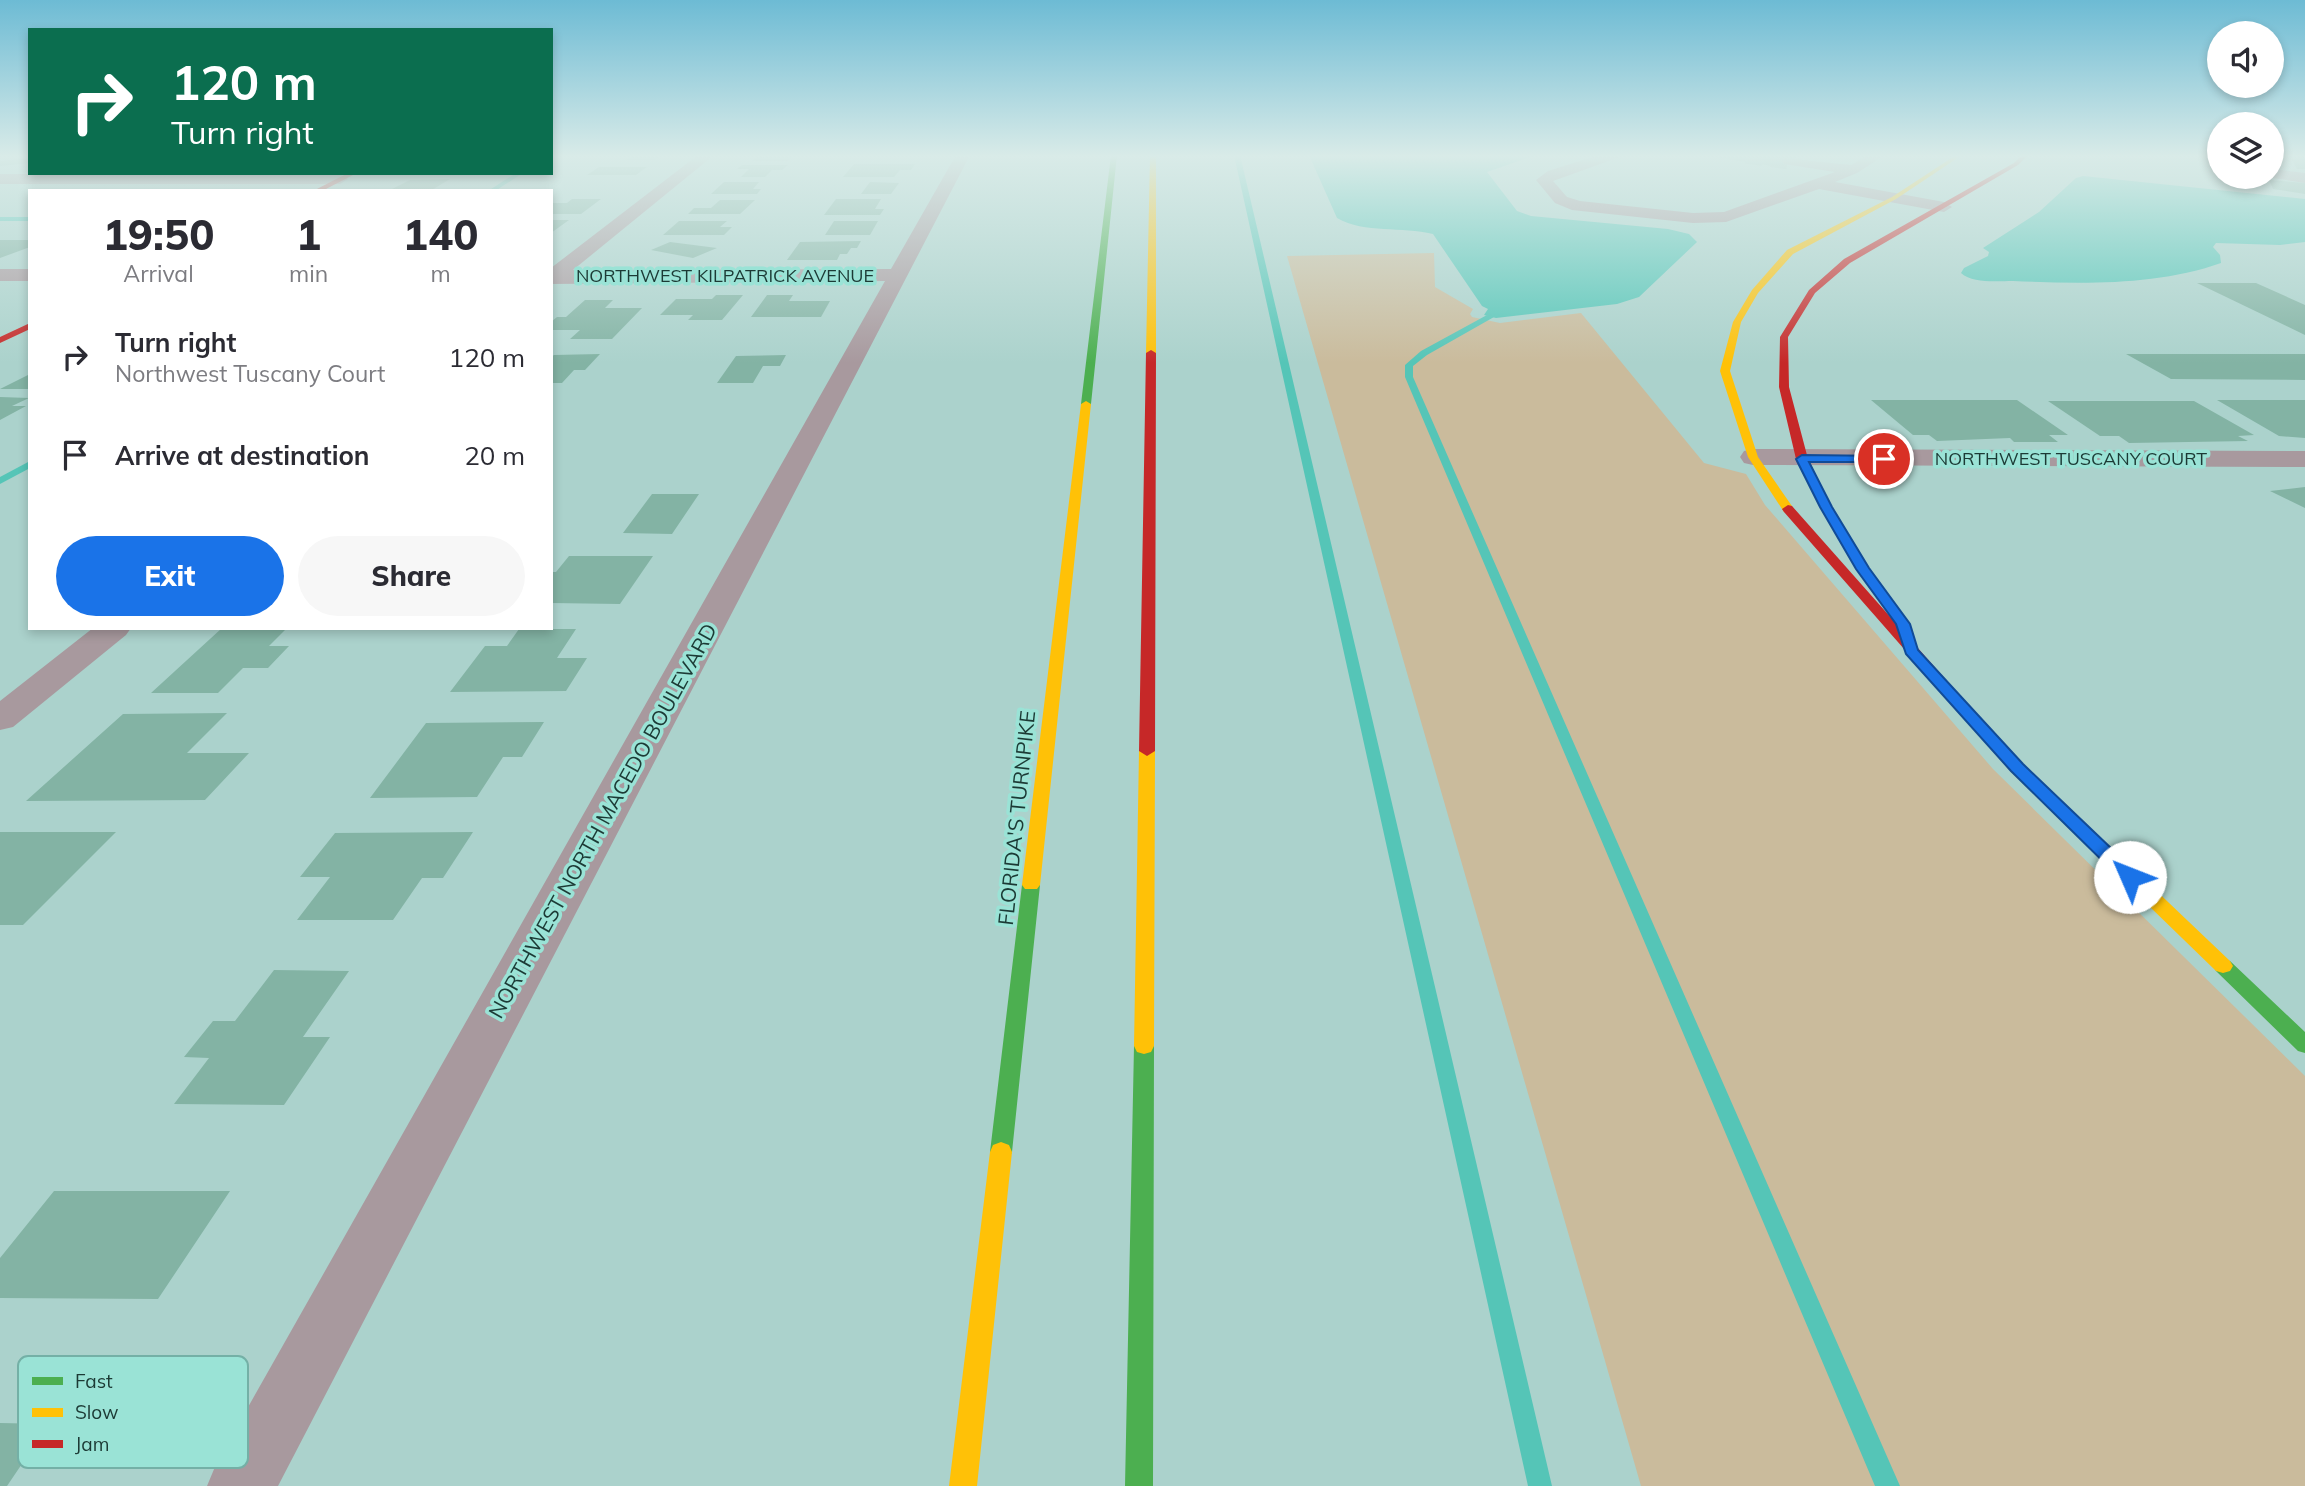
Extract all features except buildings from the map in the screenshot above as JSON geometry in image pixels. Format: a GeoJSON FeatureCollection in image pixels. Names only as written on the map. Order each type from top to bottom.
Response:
{"type":"FeatureCollection","features":[{"type":"Feature","properties":{"kind":"main road","name":"FLORIDA'S TURNPIKE"},"geometry":{"type":"LineString","coordinates":[[964,1486],[1106,224]]}},
{"type":"Feature","properties":{"kind":"main road"},"geometry":{"type":"LineString","coordinates":[[1139,1486],[1152,224]]}},
{"type":"Feature","properties":{"kind":"main road"},"geometry":{"type":"LineString","coordinates":[[1843,224],[1790,252],[1755,292],[1737,322],[1725,371],[1753,457],[1784,505],[2017,768],[2305,1045]]}},
{"type":"Feature","properties":{"kind":"main road"},"geometry":{"type":"LineString","coordinates":[[1911,651],[1903,624],[1863,569],[1826,507],[1802,459],[1784,387],[1784,337],[1812,292],[1847,261],[1913,224]]}},
{"type":"Feature","properties":{"kind":"main road"},"geometry":{"type":"LineString","coordinates":[[0,340],[28,327]]}},
{"type":"Feature","properties":{"kind":"street"},"geometry":{"type":"LineString","coordinates":[[553,276],[619,224]]}},
{"type":"Feature","properties":{"kind":"street","name":"NORTHWEST NORTH MACEDO BOULEVARD"},"geometry":{"type":"LineString","coordinates":[[241,1486],[926,224]]}},
{"type":"Feature","properties":{"kind":"street"},"geometry":{"type":"LineString","coordinates":[[0,275],[28,275]]}},
{"type":"Feature","properties":{"kind":"street","name":"NORTHWEST KILPATRICK AVENUE"},"geometry":{"type":"LineString","coordinates":[[553,277],[899,275]]}},
{"type":"Feature","properties":{"kind":"street","name":"NORTHWEST TUSCANY COURT"},"geometry":{"type":"LineString","coordinates":[[1753,457],[2305,459]]}},
{"type":"Feature","properties":{"kind":"street"},"geometry":{"type":"LineString","coordinates":[[0,719],[111,630]]}},
{"type":"Feature","properties":{"kind":"shaded area"},"geometry":{"type":"Polygon","coordinates":[[[1353,224],[1619,224],[1668,229],[1689,234],[1697,242],[1639,297],[1617,304],[1496,318],[1484,315],[1488,309],[1482,306],[1433,234],[1353,224]]]}},
{"type":"Feature","properties":{"kind":"shaded area"},"geometry":{"type":"Polygon","coordinates":[[[2020,224],[2305,224],[2305,242],[2280,245],[2216,243],[2213,247],[2220,255],[2221,263],[2145,280],[2092,283],[1986,281],[1972,279],[1961,273],[1964,268],[1988,256],[1989,252],[1983,248],[2020,224]]]}},
{"type":"Feature","properties":{"kind":"shaded area"},"geometry":{"type":"Polygon","coordinates":[[[1434,253],[1435,287],[1473,309],[1470,314],[1472,317],[1500,323],[1581,313],[1704,463],[1746,474],[1765,505],[1993,769],[2305,1076],[2305,1486],[1641,1486],[1287,256],[1434,253]]]}},
{"type":"Feature","properties":{"kind":"waterway"},"geometry":{"type":"LineString","coordinates":[[1253,224],[1540,1486]]}},
{"type":"Feature","properties":{"kind":"waterway"},"geometry":{"type":"LineString","coordinates":[[1490,317],[1424,353],[1409,365],[1409,377],[1888,1486]]}},
{"type":"Feature","properties":{"kind":"waterway"},"geometry":{"type":"LineString","coordinates":[[0,481],[28,465]]}},
{"type":"Feature","properties":{"kind":"traffic: fast"},"geometry":{"type":"LineString","coordinates":[[1086,404],[1106,224]]}},
{"type":"Feature","properties":{"kind":"traffic: fast"},"geometry":{"type":"LineString","coordinates":[[1001,1152],[1031,885]]}},
{"type":"Feature","properties":{"kind":"traffic: fast"},"geometry":{"type":"LineString","coordinates":[[2223,966],[2305,1045]]}},
{"type":"Feature","properties":{"kind":"traffic: fast"},"geometry":{"type":"LineString","coordinates":[[1139,1486],[1144,1046]]}},
{"type":"Feature","properties":{"kind":"traffic: slow"},"geometry":{"type":"LineString","coordinates":[[1151,353],[1152,224]]}},
{"type":"Feature","properties":{"kind":"traffic: slow"},"geometry":{"type":"LineString","coordinates":[[1788,509],[1753,457],[1725,371],[1737,322],[1755,292],[1790,252],[1843,224]]}},
{"type":"Feature","properties":{"kind":"traffic: slow"},"geometry":{"type":"LineString","coordinates":[[1031,885],[1086,404]]}},
{"type":"Feature","properties":{"kind":"traffic: slow"},"geometry":{"type":"LineString","coordinates":[[1966,711],[2017,768],[2223,966]]}},
{"type":"Feature","properties":{"kind":"traffic: slow"},"geometry":{"type":"LineString","coordinates":[[1144,1046],[1147,751]]}},
{"type":"Feature","properties":{"kind":"traffic: slow"},"geometry":{"type":"LineString","coordinates":[[963,1486],[1001,1152]]}},
{"type":"Feature","properties":{"kind":"traffic: jam"},"geometry":{"type":"LineString","coordinates":[[1863,569],[1826,507],[1802,459],[1784,387],[1784,337],[1812,292],[1847,261],[1911,224]]}},
{"type":"Feature","properties":{"kind":"traffic: jam"},"geometry":{"type":"LineString","coordinates":[[0,340],[28,327]]}},
{"type":"Feature","properties":{"kind":"traffic: jam"},"geometry":{"type":"LineString","coordinates":[[1147,751],[1151,353]]}},
{"type":"Feature","properties":{"kind":"traffic: jam"},"geometry":{"type":"LineString","coordinates":[[1788,509],[1966,711]]}},
{"type":"Feature","properties":{"kind":"route"},"geometry":{"type":"LineString","coordinates":[[1884,459],[1802,459],[1826,507],[1863,569],[1903,624],[1911,651],[2017,768],[2130,877]]}}]}
